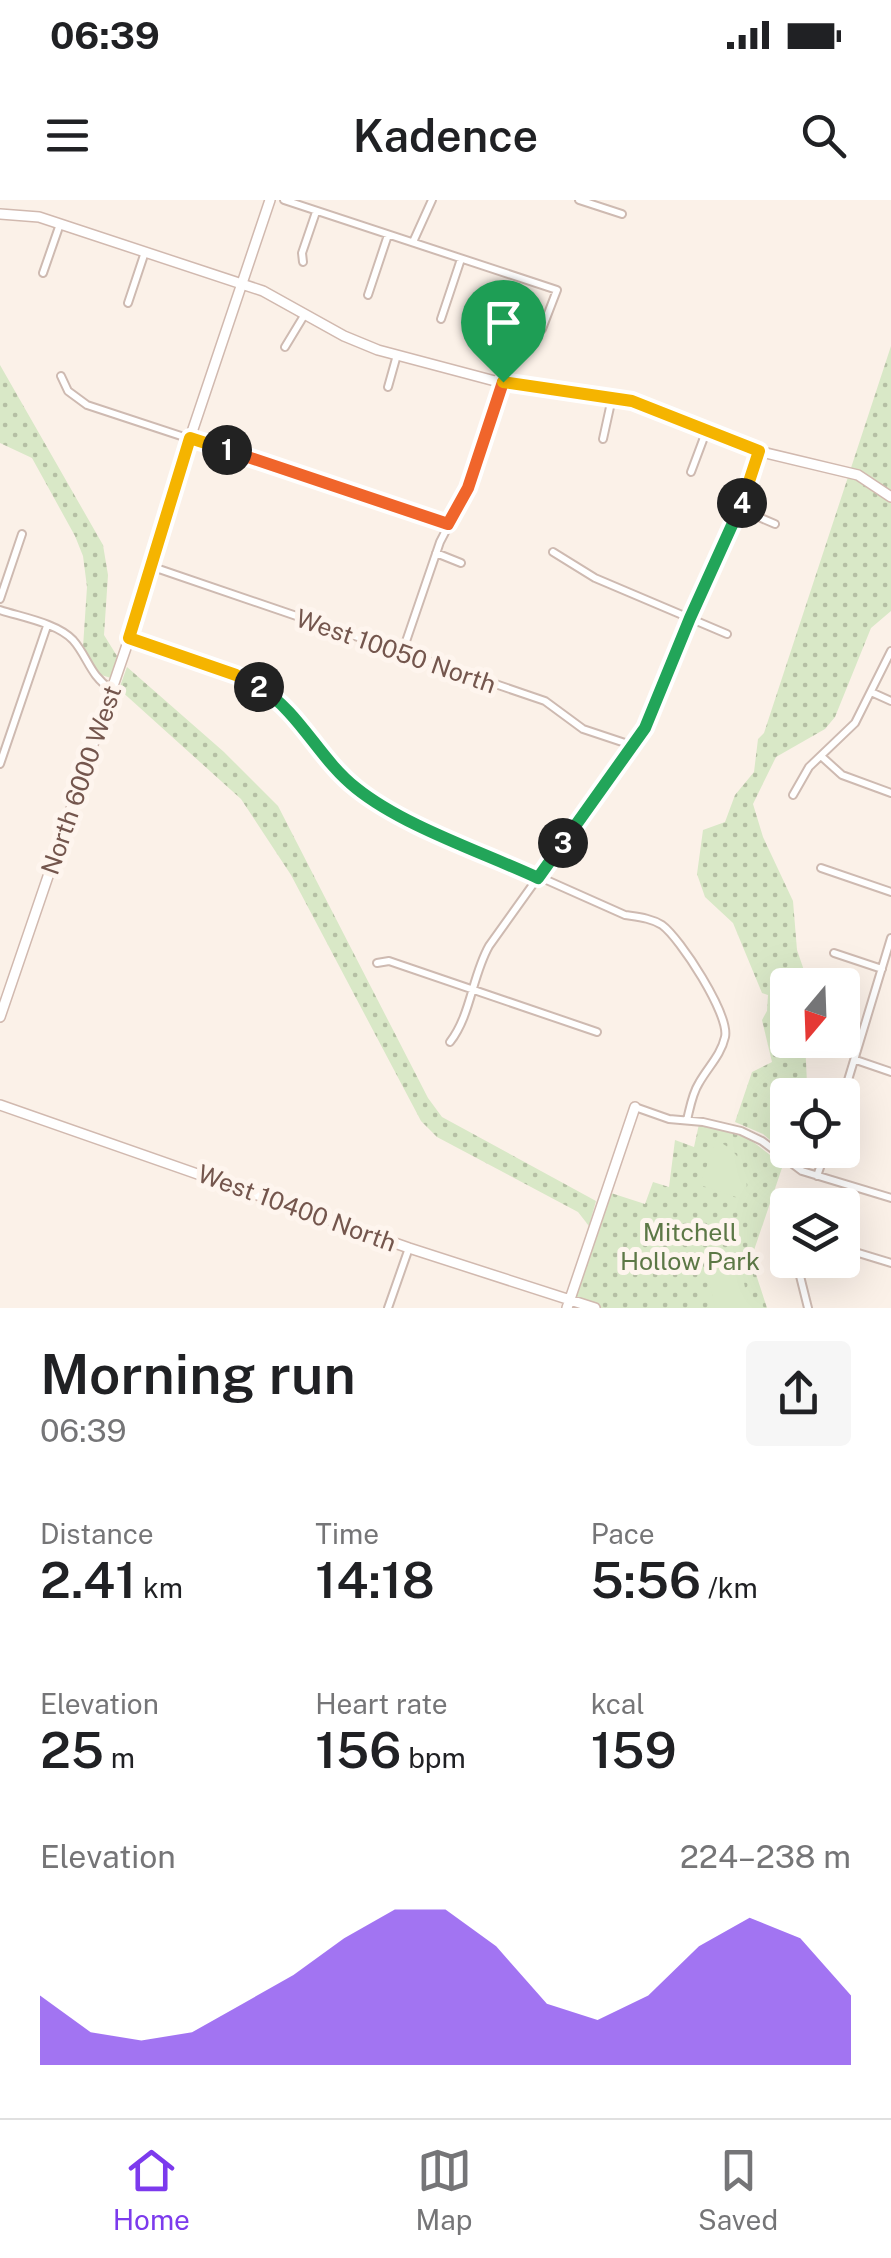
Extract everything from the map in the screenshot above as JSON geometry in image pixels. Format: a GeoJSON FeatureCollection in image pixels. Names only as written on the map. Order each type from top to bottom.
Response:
{"type":"FeatureCollection","features":[{"type":"Feature","properties":{"kind":"street","name":"North 6000 West"},"geometry":{"type":"LineString","coordinates":[[0,1017],[153,567],[190,438],[270,200]]}},
{"type":"Feature","properties":{"kind":"street"},"geometry":{"type":"LineString","coordinates":[[284,200],[557,290],[548,320],[514,354],[468,488],[448,524],[402,653]]}},
{"type":"Feature","properties":{"kind":"street"},"geometry":{"type":"LineString","coordinates":[[413,242],[432,200]]}},
{"type":"Feature","properties":{"kind":"street"},"geometry":{"type":"LineString","coordinates":[[579,200],[622,214]]}},
{"type":"Feature","properties":{"kind":"street"},"geometry":{"type":"LineString","coordinates":[[303,262],[302,253],[316,212]]}},
{"type":"Feature","properties":{"kind":"street"},"geometry":{"type":"LineString","coordinates":[[0,214],[30,215],[241,283],[281,299],[360,344],[503,382],[632,401],[759,451],[870,480],[891,497]]}},
{"type":"Feature","properties":{"kind":"street"},"geometry":{"type":"LineString","coordinates":[[43,273],[60,224]]}},
{"type":"Feature","properties":{"kind":"street"},"geometry":{"type":"LineString","coordinates":[[368,295],[388,235]]}},
{"type":"Feature","properties":{"kind":"street"},"geometry":{"type":"LineString","coordinates":[[128,303],[146,252]]}},
{"type":"Feature","properties":{"kind":"street"},"geometry":{"type":"LineString","coordinates":[[441,319],[461,260]]}},
{"type":"Feature","properties":{"kind":"street"},"geometry":{"type":"LineString","coordinates":[[285,347],[304,314]]}},
{"type":"Feature","properties":{"kind":"street"},"geometry":{"type":"LineString","coordinates":[[388,387],[397,354]]}},
{"type":"Feature","properties":{"kind":"street"},"geometry":{"type":"LineString","coordinates":[[60,376],[68,391],[88,405],[448,524]]}},
{"type":"Feature","properties":{"kind":"street"},"geometry":{"type":"LineString","coordinates":[[603,439],[612,398]]}},
{"type":"Feature","properties":{"kind":"street"},"geometry":{"type":"LineString","coordinates":[[692,472],[706,432]]}},
{"type":"Feature","properties":{"kind":"street"},"geometry":{"type":"LineString","coordinates":[[450,1042],[459,1030],[478,966],[489,946],[645,728],[739,509],[759,451]]}},
{"type":"Feature","properties":{"kind":"street"},"geometry":{"type":"LineString","coordinates":[[739,509],[776,524]]}},
{"type":"Feature","properties":{"kind":"street"},"geometry":{"type":"LineString","coordinates":[[0,598],[22,534]]}},
{"type":"Feature","properties":{"kind":"street"},"geometry":{"type":"LineString","coordinates":[[552,552],[595,578],[727,634]]}},
{"type":"Feature","properties":{"kind":"street"},"geometry":{"type":"LineString","coordinates":[[436,554],[460,562]]}},
{"type":"Feature","properties":{"kind":"street","name":"West 10050 North"},"geometry":{"type":"LineString","coordinates":[[153,567],[545,702],[588,731],[634,746]]}},
{"type":"Feature","properties":{"kind":"street"},"geometry":{"type":"LineString","coordinates":[[0,610],[66,634],[92,674],[112,689]]}},
{"type":"Feature","properties":{"kind":"street"},"geometry":{"type":"LineString","coordinates":[[0,764],[46,626]]}},
{"type":"Feature","properties":{"kind":"street"},"geometry":{"type":"LineString","coordinates":[[129,638],[236,675],[264,690],[295,718],[354,787],[387,809],[625,915],[660,924],[673,934],[722,1012],[726,1028],[718,1057],[694,1093],[687,1120]]}},
{"type":"Feature","properties":{"kind":"street"},"geometry":{"type":"LineString","coordinates":[[793,795],[805,772],[849,730],[891,651]]}},
{"type":"Feature","properties":{"kind":"street"},"geometry":{"type":"LineString","coordinates":[[871,692],[891,701]]}},
{"type":"Feature","properties":{"kind":"street"},"geometry":{"type":"LineString","coordinates":[[821,756],[842,775],[891,792]]}},
{"type":"Feature","properties":{"kind":"street"},"geometry":{"type":"LineString","coordinates":[[821,868],[891,892]]}},
{"type":"Feature","properties":{"kind":"street"},"geometry":{"type":"LineString","coordinates":[[850,1078],[891,938]]}},
{"type":"Feature","properties":{"kind":"street"},"geometry":{"type":"LineString","coordinates":[[834,953],[882,969]]}},
{"type":"Feature","properties":{"kind":"street"},"geometry":{"type":"LineString","coordinates":[[377,963],[389,961],[597,1032]]}},
{"type":"Feature","properties":{"kind":"street"},"geometry":{"type":"LineString","coordinates":[[856,1060],[891,1072]]}},
{"type":"Feature","properties":{"kind":"street","name":"West 10400 North"},"geometry":{"type":"LineString","coordinates":[[0,1105],[568,1304],[595,1308]]}},
{"type":"Feature","properties":{"kind":"street"},"geometry":{"type":"LineString","coordinates":[[568,1304],[636,1107],[668,1120],[721,1126],[754,1137],[790,1165],[891,1198]]}},
{"type":"Feature","properties":{"kind":"street"},"geometry":{"type":"LineString","coordinates":[[817,1176],[820,1168]]}},
{"type":"Feature","properties":{"kind":"street"},"geometry":{"type":"LineString","coordinates":[[388,1308],[409,1248]]}},
{"type":"Feature","properties":{"kind":"street"},"geometry":{"type":"LineString","coordinates":[[860,1254],[891,1263]]}},
{"type":"Feature","properties":{"kind":"street"},"geometry":{"type":"LineString","coordinates":[[800,1278],[808,1308]]}},
{"type":"Feature","properties":{"kind":"green space"},"geometry":{"type":"Polygon","coordinates":[[[891,346],[891,611],[871,628],[835,717],[825,729],[776,757],[753,804],[763,837],[793,901],[797,950],[803,968],[770,968],[770,1054],[762,1020],[768,995],[762,993],[733,923],[705,897],[697,874],[703,830],[725,822],[735,795],[754,772],[758,739],[764,733],[891,346]]]}},
{"type":"Feature","properties":{"kind":"green space"},"geometry":{"type":"Polygon","coordinates":[[[0,365],[103,545],[108,575],[104,635],[117,656],[111,678],[98,674],[83,647],[87,587],[83,556],[75,536],[32,458],[0,443],[0,365]]]}},
{"type":"Feature","properties":{"kind":"green space"},"geometry":{"type":"Polygon","coordinates":[[[127,667],[224,752],[278,806],[428,1098],[442,1117],[596,1201],[589,1226],[578,1212],[437,1137],[421,1121],[291,875],[241,799],[119,689],[127,667]]]}},
{"type":"Feature","properties":{"kind":"green space"},"geometry":{"type":"Polygon","coordinates":[[[771,1058],[806,1058],[807,1078],[770,1078],[770,1140],[735,1122],[752,1072],[772,1062],[771,1058]]]}},
{"type":"Feature","properties":{"kind":"green space","name":"Mitchell Hollow Park"},"geometry":{"type":"Polygon","coordinates":[[[699,1124],[748,1138],[770,1155],[770,1168],[782,1168],[775,1188],[770,1188],[770,1203],[751,1259],[767,1308],[600,1308],[578,1300],[575,1294],[611,1193],[645,1204],[653,1182],[669,1187],[675,1140],[694,1147],[699,1124]]]}},
{"type":"Feature","properties":{"kind":"green space"},"geometry":{"type":"Polygon","coordinates":[[[716,1140],[742,1164],[747,1181],[745,1200],[700,1185],[716,1140]]]}},
{"type":"Feature","properties":{"kind":"green space"},"geometry":{"type":"Polygon","coordinates":[[[740,1262],[749,1308],[715,1308],[707,1268],[740,1262]]]}},
{"type":"Feature","properties":{"kind":"route"},"geometry":{"type":"LineString","coordinates":[[503,382],[632,401],[759,451],[739,509],[645,728],[538,878],[387,809],[354,787],[285,707],[264,690],[236,675],[129,638],[190,438],[448,524],[464,499],[503,382]]}}]}
